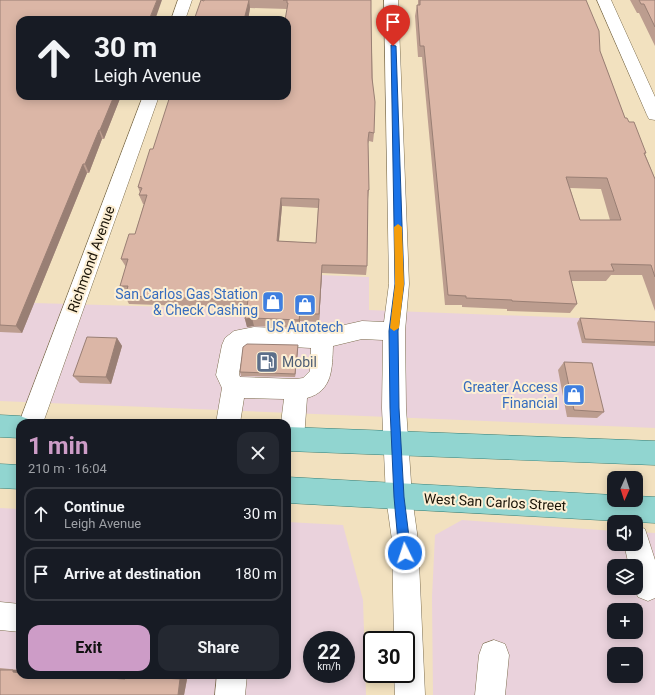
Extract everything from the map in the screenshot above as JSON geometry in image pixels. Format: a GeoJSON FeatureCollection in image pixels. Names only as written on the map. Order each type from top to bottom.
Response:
{"type":"FeatureCollection","features":[{"type":"Feature","properties":{"kind":"main road"},"geometry":{"type":"LineString","coordinates":[[0,426],[16,427]]}},
{"type":"Feature","properties":{"kind":"main road"},"geometry":{"type":"LineString","coordinates":[[291,439],[655,453]]}},
{"type":"Feature","properties":{"kind":"main road"},"geometry":{"type":"LineString","coordinates":[[0,476],[16,477]]}},
{"type":"Feature","properties":{"kind":"main road","name":"West San Carlos Street"},"geometry":{"type":"LineString","coordinates":[[291,490],[399,497],[618,515]]}},
{"type":"Feature","properties":{"kind":"main road","name":"West San Carlos Street"},"geometry":{"type":"LineString","coordinates":[[634,515],[655,510]]}},
{"type":"Feature","properties":{"kind":"street"},"geometry":{"type":"LineString","coordinates":[[179,16],[185,0]]}},
{"type":"Feature","properties":{"kind":"street"},"geometry":{"type":"LineString","coordinates":[[391,0],[399,284],[394,331],[396,443],[399,497],[404,540],[410,695]]}},
{"type":"Feature","properties":{"kind":"street"},"geometry":{"type":"LineString","coordinates":[[604,0],[655,115]]}},
{"type":"Feature","properties":{"kind":"street","name":"Richmond Avenue"},"geometry":{"type":"LineString","coordinates":[[33,419],[149,100]]}},
{"type":"Feature","properties":{"kind":"street"},"geometry":{"type":"LineString","coordinates":[[229,419],[234,387],[227,375],[233,346],[242,338],[254,336],[322,339],[362,330],[394,331]]}},
{"type":"Feature","properties":{"kind":"street"},"geometry":{"type":"LineString","coordinates":[[234,387],[308,388],[316,382],[321,372],[322,339]]}},
{"type":"Feature","properties":{"kind":"street"},"geometry":{"type":"LineString","coordinates":[[291,425],[296,389]]}},
{"type":"Feature","properties":{"kind":"street"},"geometry":{"type":"LineString","coordinates":[[639,551],[648,587]]}},
{"type":"Feature","properties":{"kind":"street"},"geometry":{"type":"LineString","coordinates":[[0,616],[16,618]]}},
{"type":"Feature","properties":{"kind":"street"},"geometry":{"type":"LineString","coordinates":[[490,695],[494,655]]}},
{"type":"Feature","properties":{"kind":"street"},"geometry":{"type":"LineString","coordinates":[[230,695],[232,679]]}},
{"type":"Feature","properties":{"kind":"shaded area"},"geometry":{"type":"Polygon","coordinates":[[[247,272],[369,277],[369,310],[655,321],[655,428],[0,401],[0,302],[240,309],[247,272]]]}},
{"type":"Feature","properties":{"kind":"shaded area"},"geometry":{"type":"Polygon","coordinates":[[[0,508],[16,509],[16,679],[291,679],[291,522],[343,525],[363,600],[363,683],[366,683],[366,695],[0,695],[0,508]]]}},
{"type":"Feature","properties":{"kind":"shaded area"},"geometry":{"type":"Polygon","coordinates":[[[462,520],[607,530],[607,551],[643,551],[643,532],[655,533],[655,695],[433,695],[432,597],[435,535],[462,520]]]}},
{"type":"Feature","properties":{"kind":"building"},"geometry":{"type":"Polygon","coordinates":[[[0,0],[157,0],[151,16],[16,16],[16,100],[112,100],[85,164],[83,164],[16,326],[0,325],[0,0]]]}},
{"type":"Feature","properties":{"kind":"building"},"geometry":{"type":"Polygon","coordinates":[[[201,0],[249,0],[245,16],[195,16],[201,0]]]}},
{"type":"Feature","properties":{"kind":"building"},"geometry":{"type":"Polygon","coordinates":[[[287,0],[371,0],[372,78],[375,102],[374,133],[369,132],[368,140],[369,190],[367,266],[322,265],[319,314],[300,314],[299,320],[245,319],[248,300],[125,296],[128,286],[120,286],[128,259],[121,259],[129,234],[135,234],[147,195],[139,195],[142,188],[138,187],[150,149],[153,149],[169,100],[291,100],[291,16],[286,16],[288,3],[287,0]],[[281,198],[277,241],[316,243],[319,199],[281,198]]]}},
{"type":"Feature","properties":{"kind":"building"},"geometry":{"type":"Polygon","coordinates":[[[420,0],[586,0],[599,31],[600,51],[625,118],[627,118],[629,122],[634,122],[646,153],[644,153],[655,179],[655,277],[651,265],[611,264],[614,271],[569,271],[577,304],[466,298],[466,296],[448,295],[424,46],[420,46],[417,5],[420,5],[420,0]],[[566,177],[580,220],[621,220],[607,178],[566,177]]]}},
{"type":"Feature","properties":{"kind":"building"},"geometry":{"type":"Polygon","coordinates":[[[639,0],[655,0],[655,27],[644,4],[641,4],[639,0]]]}},
{"type":"Feature","properties":{"kind":"building"},"geometry":{"type":"Polygon","coordinates":[[[580,318],[655,322],[655,342],[585,339],[580,318]]]}},
{"type":"Feature","properties":{"kind":"building"},"geometry":{"type":"Polygon","coordinates":[[[87,337],[117,338],[106,377],[73,376],[87,337]]]}},
{"type":"Feature","properties":{"kind":"building"},"geometry":{"type":"Polygon","coordinates":[[[247,344],[298,345],[295,374],[240,372],[243,347],[247,344]]]}},
{"type":"Feature","properties":{"kind":"building"},"geometry":{"type":"Polygon","coordinates":[[[564,362],[592,363],[604,412],[574,410],[564,362]]]}},
{"type":"Feature","properties":{"kind":"building"},"geometry":{"type":"Polygon","coordinates":[[[0,670],[13,670],[13,672],[16,672],[16,679],[180,679],[178,695],[0,695],[0,670]]]}},
{"type":"Feature","properties":{"kind":"slow traffic"},"geometry":{"type":"LineString","coordinates":[[394,328],[399,284],[398,227]]}},
{"type":"Feature","properties":{"kind":"place","name":"San Carlos Gas Station & Check Cashing"},"geometry":{"type":"Point","coordinates":[273,302]}},
{"type":"Feature","properties":{"kind":"place","name":"US Autotech"},"geometry":{"type":"Point","coordinates":[305,305]}},
{"type":"Feature","properties":{"kind":"place","name":"Mobil"},"geometry":{"type":"Point","coordinates":[267,362]}},
{"type":"Feature","properties":{"kind":"place","name":"Greater Access Financial"},"geometry":{"type":"Point","coordinates":[574,395]}},
{"type":"Feature","properties":{"kind":"route"},"geometry":{"type":"LineString","coordinates":[[393,46],[399,284],[394,331],[394,408],[399,497],[405,553]]}}]}
